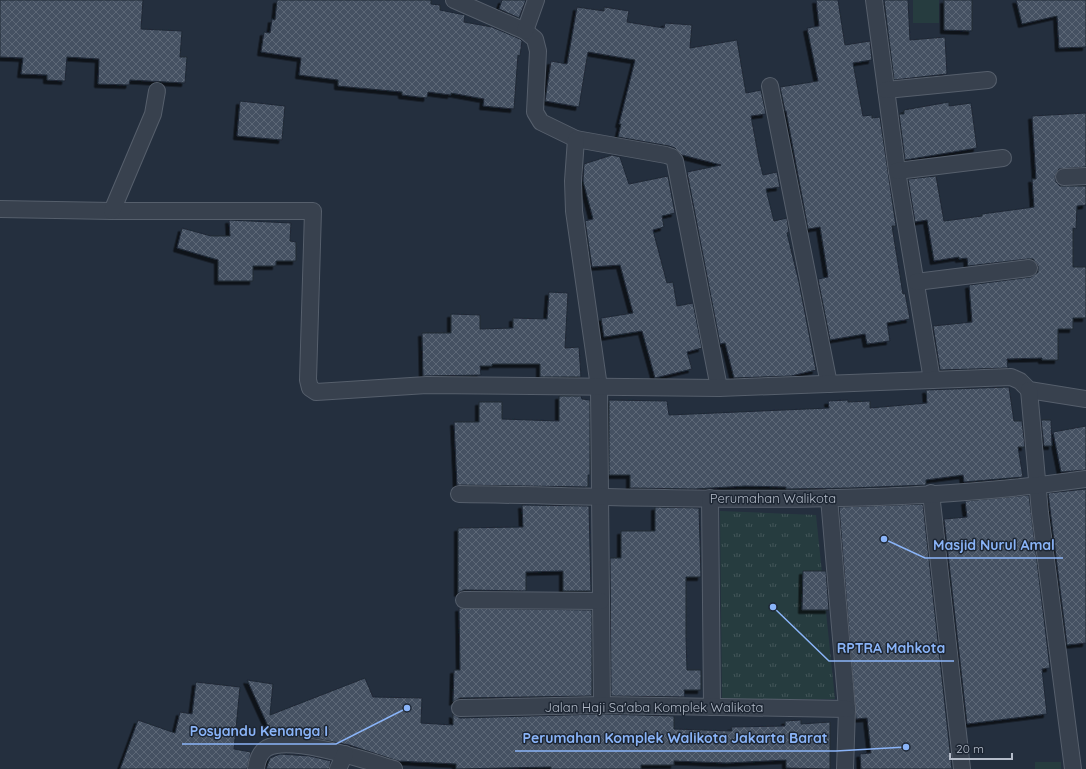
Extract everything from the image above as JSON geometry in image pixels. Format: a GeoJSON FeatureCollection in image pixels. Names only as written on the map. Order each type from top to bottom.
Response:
{"type":"FeatureCollection","features":[{"type":"Feature","properties":{"kind":"street"},"geometry":{"type":"LineString","coordinates":[[454,0],[525,31],[535,40],[538,51],[535,112],[541,122],[576,139],[666,155],[672,157],[675,161],[719,388]]}},
{"type":"Feature","properties":{"kind":"street"},"geometry":{"type":"LineString","coordinates":[[525,31],[536,0]]}},
{"type":"Feature","properties":{"kind":"street"},"geometry":{"type":"LineString","coordinates":[[874,0],[897,171],[932,380]]}},
{"type":"Feature","properties":{"kind":"street"},"geometry":{"type":"LineString","coordinates":[[886,90],[988,80]]}},
{"type":"Feature","properties":{"kind":"street"},"geometry":{"type":"LineString","coordinates":[[770,86],[829,384]]}},
{"type":"Feature","properties":{"kind":"street"},"geometry":{"type":"LineString","coordinates":[[112,212],[153,114],[157,90]]}},
{"type":"Feature","properties":{"kind":"street"},"geometry":{"type":"LineString","coordinates":[[576,139],[573,181],[574,211],[599,387],[602,705]]}},
{"type":"Feature","properties":{"kind":"street"},"geometry":{"type":"LineString","coordinates":[[897,171],[1003,158]]}},
{"type":"Feature","properties":{"kind":"street"},"geometry":{"type":"LineString","coordinates":[[1064,176],[1086,176]]}},
{"type":"Feature","properties":{"kind":"street"},"geometry":{"type":"LineString","coordinates":[[0,209],[112,212],[313,212],[308,380],[310,388],[316,392],[426,386],[719,388],[1011,377],[1020,381],[1029,390],[1086,399]]}},
{"type":"Feature","properties":{"kind":"street"},"geometry":{"type":"LineString","coordinates":[[916,282],[1029,268]]}},
{"type":"Feature","properties":{"kind":"street"},"geometry":{"type":"LineString","coordinates":[[1029,390],[1036,486],[1073,769]]}},
{"type":"Feature","properties":{"kind":"street","name":"Perumahan Walikota"},"geometry":{"type":"LineString","coordinates":[[459,494],[710,498],[829,498],[1036,486],[1086,479]]}},
{"type":"Feature","properties":{"kind":"street"},"geometry":{"type":"LineString","coordinates":[[930,493],[962,769]]}},
{"type":"Feature","properties":{"kind":"street"},"geometry":{"type":"LineString","coordinates":[[710,498],[712,707]]}},
{"type":"Feature","properties":{"kind":"street"},"geometry":{"type":"LineString","coordinates":[[829,498],[847,709],[845,769]]}},
{"type":"Feature","properties":{"kind":"street"},"geometry":{"type":"LineString","coordinates":[[464,600],[601,601]]}},
{"type":"Feature","properties":{"kind":"street","name":"Jalan Haji Sa'aba Komplek Walikota"},"geometry":{"type":"LineString","coordinates":[[460,708],[602,705],[847,709]]}},
{"type":"Feature","properties":{"kind":"street"},"geometry":{"type":"LineString","coordinates":[[256,769],[258,758],[266,749],[275,745],[311,747],[345,754],[394,769]]}},
{"type":"Feature","properties":{"kind":"street"},"geometry":{"type":"LineString","coordinates":[[338,769],[345,754]]}},
{"type":"Feature","properties":{"kind":"green space"},"geometry":{"type":"Polygon","coordinates":[[[913,0],[939,0],[939,23],[913,23],[913,0]]]}},
{"type":"Feature","properties":{"kind":"green space"},"geometry":{"type":"Polygon","coordinates":[[[720,511],[816,515],[835,699],[722,700],[720,511]]]}},
{"type":"Feature","properties":{"kind":"green space"},"geometry":{"type":"Polygon","coordinates":[[[1035,762],[1061,762],[1061,769],[1035,769],[1035,762]]]}},
{"type":"Feature","properties":{"kind":"building"},"geometry":{"type":"Polygon","coordinates":[[[0,0],[143,0],[141,29],[182,31],[180,57],[187,57],[185,83],[130,80],[129,85],[98,84],[99,59],[67,57],[65,81],[47,80],[47,75],[21,74],[23,58],[0,57],[0,0]]]}},
{"type":"Feature","properties":{"kind":"building"},"geometry":{"type":"Polygon","coordinates":[[[277,0],[431,0],[431,4],[440,5],[440,10],[465,15],[464,22],[492,27],[520,39],[522,41],[520,56],[518,55],[514,109],[483,106],[484,99],[451,93],[451,95],[428,92],[427,98],[402,95],[402,92],[338,86],[338,80],[299,75],[301,58],[261,52],[264,32],[270,33],[272,19],[275,20],[277,0]]]}},
{"type":"Feature","properties":{"kind":"building"},"geometry":{"type":"Polygon","coordinates":[[[502,0],[526,0],[519,18],[499,9],[502,0]]]}},
{"type":"Feature","properties":{"kind":"building"},"geometry":{"type":"Polygon","coordinates":[[[816,0],[838,0],[845,45],[870,41],[872,60],[853,63],[863,116],[872,115],[872,118],[880,117],[896,226],[892,226],[903,294],[905,293],[910,319],[887,323],[890,341],[867,344],[865,334],[830,340],[818,279],[828,277],[820,227],[808,229],[786,111],[780,87],[818,81],[807,28],[819,26],[816,0]]]}},
{"type":"Feature","properties":{"kind":"building"},"geometry":{"type":"Polygon","coordinates":[[[884,0],[908,0],[910,40],[945,37],[947,74],[894,80],[884,0]]]}},
{"type":"Feature","properties":{"kind":"building"},"geometry":{"type":"Polygon","coordinates":[[[944,0],[972,0],[972,31],[944,30],[944,0]]]}},
{"type":"Feature","properties":{"kind":"building"},"geometry":{"type":"Polygon","coordinates":[[[1016,0],[1086,0],[1086,47],[1059,48],[1057,16],[1022,24],[1016,0]]]}},
{"type":"Feature","properties":{"kind":"building"},"geometry":{"type":"Polygon","coordinates":[[[577,7],[604,11],[604,7],[629,11],[627,22],[664,28],[665,23],[692,25],[690,48],[737,40],[746,93],[761,90],[766,114],[751,116],[759,159],[763,175],[777,172],[780,187],[766,189],[774,221],[787,218],[789,232],[787,233],[799,282],[816,370],[791,376],[734,378],[725,343],[720,344],[687,172],[721,165],[682,155],[675,148],[669,146],[618,137],[621,124],[619,124],[635,60],[588,52],[579,107],[545,101],[551,61],[567,64],[577,7]]]}},
{"type":"Feature","properties":{"kind":"building"},"geometry":{"type":"Polygon","coordinates":[[[240,101],[285,106],[282,140],[237,136],[240,101]]]}},
{"type":"Feature","properties":{"kind":"building"},"geometry":{"type":"Polygon","coordinates":[[[949,102],[949,106],[971,103],[977,148],[905,160],[899,114],[904,114],[904,110],[949,102]]]}},
{"type":"Feature","properties":{"kind":"building"},"geometry":{"type":"Polygon","coordinates":[[[1086,113],[1086,167],[1059,169],[1055,177],[1056,182],[1060,186],[1086,186],[1086,205],[1077,206],[1076,229],[1073,228],[1073,267],[1086,267],[1086,318],[1073,318],[1073,329],[1058,329],[1058,360],[1042,360],[1042,358],[1007,359],[1008,368],[940,370],[933,326],[972,322],[969,285],[1031,277],[1038,272],[1038,266],[1033,259],[968,266],[967,258],[959,259],[959,257],[934,261],[927,220],[915,222],[908,179],[936,176],[944,221],[1034,207],[1032,179],[1036,179],[1032,116],[1086,113]]]}},
{"type":"Feature","properties":{"kind":"building"},"geometry":{"type":"Polygon","coordinates":[[[612,155],[620,157],[629,184],[668,176],[675,213],[662,216],[664,227],[653,230],[667,283],[673,282],[677,306],[693,303],[702,348],[687,352],[692,369],[655,378],[642,331],[604,337],[601,318],[633,313],[620,265],[592,267],[585,221],[593,219],[583,181],[584,164],[612,155]]]}},
{"type":"Feature","properties":{"kind":"building"},"geometry":{"type":"Polygon","coordinates":[[[229,220],[291,223],[290,241],[296,242],[296,261],[276,261],[276,266],[253,266],[253,281],[218,281],[218,260],[177,248],[182,228],[211,236],[230,236],[229,220]]]}},
{"type":"Feature","properties":{"kind":"building"},"geometry":{"type":"Polygon","coordinates":[[[549,292],[568,293],[565,348],[579,347],[581,377],[540,377],[540,364],[492,364],[492,366],[480,366],[481,375],[423,376],[422,333],[451,333],[451,314],[480,315],[480,329],[513,328],[513,318],[547,319],[549,292]]]}},
{"type":"Feature","properties":{"kind":"building"},"geometry":{"type":"Polygon","coordinates":[[[1009,387],[1014,421],[1022,421],[1025,447],[1018,447],[1023,477],[964,482],[963,475],[926,480],[926,485],[851,488],[786,489],[786,487],[745,486],[694,489],[630,488],[630,475],[609,475],[609,400],[667,401],[669,415],[829,408],[828,401],[848,400],[848,402],[870,401],[870,408],[927,403],[926,390],[1009,387]]]}},
{"type":"Feature","properties":{"kind":"building"},"geometry":{"type":"Polygon","coordinates":[[[559,396],[581,396],[582,399],[590,400],[590,475],[588,475],[588,487],[457,485],[454,422],[479,422],[479,402],[502,402],[502,419],[559,421],[559,396]]]}},
{"type":"Feature","properties":{"kind":"building"},"geometry":{"type":"Polygon","coordinates":[[[1041,420],[1051,420],[1052,446],[1044,446],[1041,420]]]}},
{"type":"Feature","properties":{"kind":"building"},"geometry":{"type":"Polygon","coordinates":[[[1086,426],[1086,470],[1061,472],[1053,432],[1086,426]]]}},
{"type":"Feature","properties":{"kind":"building"},"geometry":{"type":"Polygon","coordinates":[[[1086,489],[1086,643],[1067,645],[1048,493],[1086,489]]]}},
{"type":"Feature","properties":{"kind":"building"},"geometry":{"type":"Polygon","coordinates":[[[1029,495],[1050,668],[1042,669],[1047,714],[967,724],[944,519],[967,517],[965,501],[1029,495]]]}},
{"type":"Feature","properties":{"kind":"building"},"geometry":{"type":"Polygon","coordinates":[[[923,504],[952,769],[861,769],[860,754],[871,753],[867,718],[856,719],[839,507],[923,504]]]}},
{"type":"Feature","properties":{"kind":"building"},"geometry":{"type":"Polygon","coordinates":[[[522,505],[589,506],[591,591],[563,591],[563,571],[526,572],[526,591],[464,590],[458,593],[458,528],[523,527],[522,505]]]}},
{"type":"Feature","properties":{"kind":"building"},"geometry":{"type":"Polygon","coordinates":[[[655,507],[699,508],[701,577],[686,577],[686,637],[687,670],[701,670],[701,690],[684,690],[685,697],[611,696],[610,558],[621,558],[621,531],[655,531],[655,507]]]}},
{"type":"Feature","properties":{"kind":"building"},"geometry":{"type":"Polygon","coordinates":[[[803,571],[826,571],[829,610],[802,610],[803,571]]]}},
{"type":"Feature","properties":{"kind":"building"},"geometry":{"type":"Polygon","coordinates":[[[459,608],[592,610],[592,696],[460,698],[453,702],[454,670],[460,670],[459,608]]]}},
{"type":"Feature","properties":{"kind":"building"},"geometry":{"type":"Polygon","coordinates":[[[365,678],[373,697],[422,698],[421,723],[453,725],[453,714],[460,718],[602,714],[674,716],[674,729],[732,731],[731,727],[785,726],[785,721],[801,720],[801,724],[830,722],[830,769],[786,768],[786,760],[727,763],[674,761],[674,765],[641,765],[641,769],[551,769],[551,767],[456,769],[456,764],[398,761],[349,745],[313,738],[294,735],[271,737],[272,735],[247,680],[273,684],[270,715],[365,678]]]}},
{"type":"Feature","properties":{"kind":"building"},"geometry":{"type":"Polygon","coordinates":[[[196,682],[240,687],[234,749],[251,752],[247,769],[120,769],[138,720],[175,733],[180,712],[192,714],[196,682]]]}},
{"type":"Feature","properties":{"kind":"building"},"geometry":{"type":"Polygon","coordinates":[[[280,754],[310,756],[331,761],[329,769],[266,769],[270,758],[280,754]]]}},
{"type":"Feature","properties":{"kind":"place","name":"Masjid Nurul Amal"},"geometry":{"type":"Point","coordinates":[884,539]}},
{"type":"Feature","properties":{"kind":"place","name":"RPTRA Mahkota"},"geometry":{"type":"Point","coordinates":[773,607]}},
{"type":"Feature","properties":{"kind":"place","name":"Posyandu Kenanga I"},"geometry":{"type":"Point","coordinates":[407,708]}},
{"type":"Feature","properties":{"kind":"place","name":"Perumahan Komplek Walikota Jakarta Barat"},"geometry":{"type":"Point","coordinates":[906,747]}}]}
